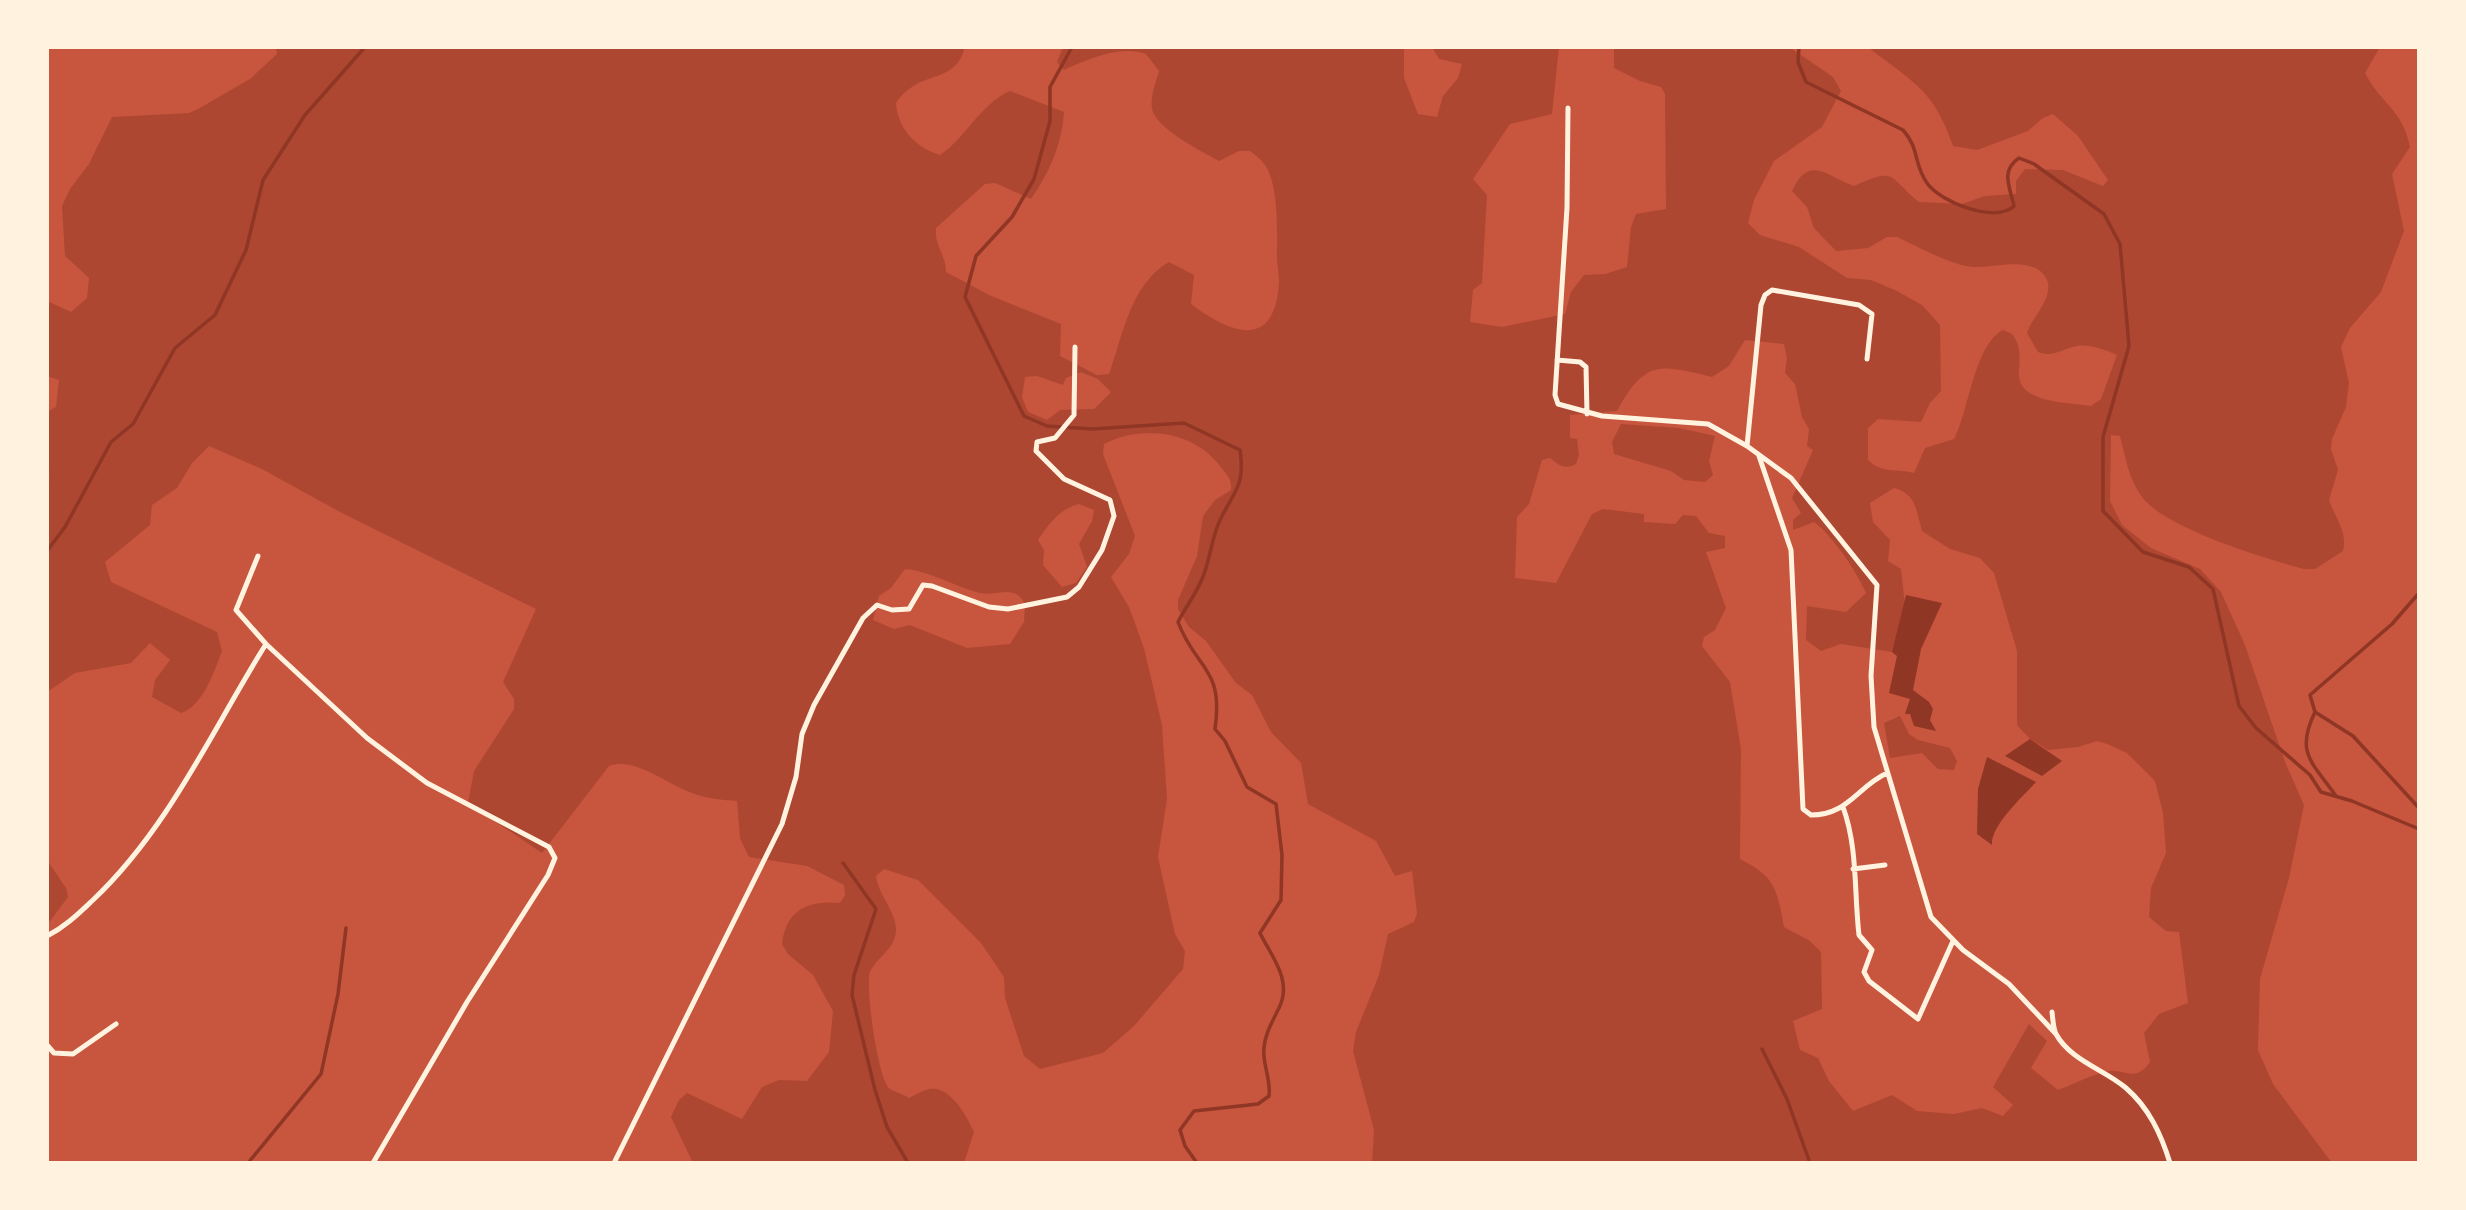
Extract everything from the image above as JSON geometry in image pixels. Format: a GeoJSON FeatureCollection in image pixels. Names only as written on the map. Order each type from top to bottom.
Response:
{"type":"FeatureCollection","features":[{"type":"Feature","properties":{"kind":"street"},"geometry":{"type":"LineString","coordinates":[[1569,108],[1567,208],[1555,395],[1558,404],[1587,414],[1708,424],[1747,446],[1791,478],[1877,585],[1871,705],[1879,749],[1931,917],[1953,941],[1995,971],[2056,1034],[2096,1070],[2125,1087],[2145,1109],[2161,1134],[2170,1163]]}},
{"type":"Feature","properties":{"kind":"street"},"geometry":{"type":"LineString","coordinates":[[1747,446],[1760,318],[1765,295],[1772,290],[1859,305],[1872,314],[1867,359]]}},
{"type":"Feature","properties":{"kind":"street"},"geometry":{"type":"LineString","coordinates":[[614,1163],[782,824],[796,777],[802,734],[814,705],[863,618],[877,605],[892,610],[909,609],[923,585],[989,607],[1009,608],[1067,597],[1079,587],[1094,565],[1114,516],[1112,505],[1097,493],[1064,479],[1036,451],[1041,439],[1055,438],[1074,415],[1075,348]]}},
{"type":"Feature","properties":{"kind":"street"},"geometry":{"type":"LineString","coordinates":[[1557,360],[1580,362],[1586,367],[1587,414]]}},
{"type":"Feature","properties":{"kind":"street"},"geometry":{"type":"LineString","coordinates":[[1759,456],[1791,550],[1803,809],[1811,815],[1822,815],[1843,807],[1866,785],[1887,773]]}},
{"type":"Feature","properties":{"kind":"street"},"geometry":{"type":"LineString","coordinates":[[258,556],[236,610],[266,644],[367,738],[427,783],[549,847],[555,858],[548,875],[467,1002],[373,1163]]}},
{"type":"Feature","properties":{"kind":"street"},"geometry":{"type":"LineString","coordinates":[[47,936],[62,928],[124,870],[151,834],[175,799],[266,644]]}},
{"type":"Feature","properties":{"kind":"street"},"geometry":{"type":"LineString","coordinates":[[1843,807],[1850,827],[1859,935],[1872,950],[1864,972],[1880,991],[1918,1019],[1953,941]]}},
{"type":"Feature","properties":{"kind":"street"},"geometry":{"type":"LineString","coordinates":[[1853,869],[1885,865]]}},
{"type":"Feature","properties":{"kind":"street"},"geometry":{"type":"LineString","coordinates":[[2052,1013],[2056,1034]]}},
{"type":"Feature","properties":{"kind":"street"},"geometry":{"type":"LineString","coordinates":[[47,1045],[54,1053],[73,1054],[116,1024]]}},
{"type":"Feature","properties":{"kind":"shaded area"},"geometry":{"type":"Polygon","coordinates":[[[276,47],[965,47],[953,68],[916,85],[896,103],[904,129],[923,148],[940,155],[990,104],[1010,91],[1064,112],[1061,136],[1054,158],[1031,199],[995,183],[985,184],[936,228],[946,272],[989,295],[1061,324],[1060,356],[1097,375],[1109,374],[1137,297],[1145,284],[1169,262],[1194,275],[1191,304],[1221,323],[1248,330],[1260,327],[1269,319],[1276,304],[1279,282],[1275,199],[1268,170],[1250,151],[1239,151],[1219,161],[1180,139],[1161,124],[1152,108],[1159,71],[1146,54],[1115,52],[1064,70],[1057,62],[1063,47],[1404,47],[1404,78],[1418,114],[1437,117],[1443,96],[1458,78],[1462,64],[1439,59],[1432,47],[1559,47],[1552,114],[1510,124],[1473,179],[1487,195],[1482,283],[1473,290],[1470,322],[1502,327],[1565,314],[1571,292],[1584,275],[1605,274],[1627,267],[1631,227],[1636,214],[1666,209],[1665,94],[1661,87],[1640,81],[1614,68],[1614,47],[1789,47],[1833,77],[1841,91],[1822,127],[1774,161],[1754,200],[1748,223],[1760,235],[1799,247],[1847,278],[1871,280],[1897,291],[1922,305],[1940,325],[1941,391],[1930,403],[1921,422],[1878,419],[1868,428],[1868,460],[1884,469],[1914,473],[1925,448],[1954,439],[1985,349],[2003,330],[2012,334],[2017,343],[2020,382],[2026,390],[2034,396],[2057,402],[2091,406],[2101,399],[2117,355],[2082,346],[2053,354],[2038,352],[2027,333],[2045,299],[2048,285],[2040,271],[2032,267],[2012,264],[1965,266],[1897,237],[1887,237],[1868,248],[1836,251],[1814,228],[1807,207],[1792,191],[1798,180],[1812,170],[1854,186],[1885,176],[1891,177],[1919,202],[1962,204],[1985,196],[2016,194],[2016,181],[2025,169],[2063,170],[2103,186],[2108,180],[2078,136],[2053,114],[2043,118],[2028,131],[1977,150],[1953,146],[1938,111],[1920,88],[1868,47],[2380,47],[2365,73],[2407,134],[2410,147],[2392,174],[2404,231],[2381,292],[2350,328],[2341,347],[2349,383],[2346,407],[2332,439],[2331,449],[2338,470],[2329,500],[2344,538],[2343,551],[2315,569],[2304,569],[2241,550],[2193,531],[2154,509],[2142,497],[2131,476],[2120,436],[2111,435],[2110,501],[2122,525],[2151,548],[2200,569],[2221,592],[2245,645],[2285,762],[2304,805],[2289,878],[2260,979],[2258,1050],[2273,1084],[2332,1163],[1372,1163],[1374,1130],[1353,1051],[1356,1032],[1379,975],[1388,934],[1414,922],[1417,913],[1412,871],[1395,876],[1376,841],[1308,804],[1301,763],[1271,732],[1252,695],[1236,683],[1206,641],[1189,627],[1178,609],[1178,600],[1197,556],[1203,516],[1215,500],[1231,490],[1231,483],[1209,454],[1196,445],[1167,434],[1151,433],[1134,434],[1104,444],[1103,454],[1135,536],[1129,554],[1111,577],[1129,607],[1144,648],[1162,725],[1167,799],[1158,857],[1175,934],[1185,951],[1183,969],[1134,1026],[1103,1053],[1040,1069],[1024,1056],[1005,998],[1004,977],[981,943],[918,880],[884,869],[876,876],[877,883],[894,917],[896,931],[889,948],[870,972],[869,981],[881,1068],[889,1088],[909,1098],[927,1090],[938,1089],[951,1097],[974,1132],[964,1163],[693,1163],[671,1117],[679,1100],[687,1093],[742,1119],[762,1087],[779,1080],[807,1081],[829,1052],[833,1011],[813,975],[788,954],[782,944],[784,932],[794,915],[818,903],[840,903],[845,895],[844,885],[807,866],[749,857],[740,838],[737,801],[693,793],[628,765],[609,766],[542,853],[468,803],[474,771],[514,709],[514,699],[503,682],[536,609],[340,512],[262,469],[209,446],[192,463],[177,488],[152,505],[150,525],[105,562],[111,582],[217,632],[222,651],[202,696],[181,713],[152,697],[155,680],[170,660],[150,643],[131,663],[75,673],[47,692],[47,412],[56,407],[59,380],[47,376],[47,301],[71,312],[87,298],[89,278],[65,256],[62,206],[70,189],[89,164],[112,117],[189,113],[250,79],[277,54],[276,47]],[[1745,340],[1729,366],[1712,377],[1679,370],[1655,370],[1636,382],[1617,411],[1570,415],[1570,438],[1577,439],[1579,455],[1576,464],[1565,467],[1550,458],[1542,460],[1529,504],[1517,517],[1515,578],[1556,583],[1592,514],[1603,509],[1644,514],[1644,522],[1675,524],[1683,515],[1696,516],[1709,533],[1725,536],[1725,548],[1706,552],[1726,608],[1715,630],[1704,637],[1702,646],[1730,682],[1741,749],[1740,859],[1761,872],[1773,886],[1784,927],[1810,941],[1821,952],[1822,1009],[1793,1021],[1800,1050],[1818,1058],[1829,1081],[1853,1111],[1892,1095],[1917,1111],[1954,1114],[1982,1108],[2003,1116],[2013,1105],[1993,1087],[2029,1024],[2047,1041],[2031,1068],[2058,1090],[2105,1072],[2139,1072],[2150,1062],[2144,1033],[2159,1014],[2188,1003],[2179,932],[2166,931],[2149,917],[2151,888],[2166,853],[2163,813],[2155,781],[2127,753],[2107,744],[2097,741],[2078,747],[2048,750],[2030,739],[2017,725],[2017,651],[1994,573],[1980,558],[1950,549],[1922,531],[1914,504],[1902,491],[1894,488],[1870,503],[1873,522],[1890,540],[1888,561],[1901,569],[1905,605],[1892,652],[1841,644],[1821,651],[1806,640],[1807,606],[1846,612],[1866,593],[1843,554],[1821,528],[1814,522],[1793,530],[1793,520],[1801,513],[1792,498],[1813,450],[1807,446],[1809,429],[1802,417],[1795,384],[1785,373],[1787,358],[1784,344],[1745,340]],[[1081,372],[1066,378],[1063,385],[1037,376],[1025,377],[1022,397],[1028,412],[1047,420],[1060,410],[1094,409],[1111,392],[1098,379],[1081,372]],[[1079,504],[1055,518],[1038,540],[1044,550],[1043,565],[1062,587],[1076,583],[1087,567],[1079,544],[1092,521],[1094,510],[1079,504]],[[905,569],[891,588],[879,596],[873,620],[894,629],[910,625],[967,648],[1010,644],[1024,622],[1025,604],[1011,592],[980,593],[905,569]]]}},
{"type":"Feature","properties":{"kind":"shaded area"},"geometry":{"type":"Polygon","coordinates":[[[1621,424],[1679,428],[1715,436],[1709,461],[1713,475],[1705,482],[1684,480],[1671,471],[1614,454],[1612,442],[1621,424]]]}},
{"type":"Feature","properties":{"kind":"shaded area"},"geometry":{"type":"Polygon","coordinates":[[[1906,595],[1942,603],[1921,649],[1913,690],[1929,702],[1933,709],[1930,720],[1936,731],[1914,726],[1910,714],[1905,714],[1910,699],[1889,693],[1897,656],[1892,652],[1906,595]]]}},
{"type":"Feature","properties":{"kind":"shaded area"},"geometry":{"type":"Polygon","coordinates":[[[1900,716],[1909,734],[1918,740],[1950,748],[1957,761],[1954,770],[1938,769],[1922,753],[1890,758],[1884,723],[1900,716]]]}},
{"type":"Feature","properties":{"kind":"shaded area"},"geometry":{"type":"Polygon","coordinates":[[[2030,739],[2062,761],[2042,776],[2005,756],[2030,739]]]}},
{"type":"Feature","properties":{"kind":"shaded area"},"geometry":{"type":"Polygon","coordinates":[[[1987,757],[2036,782],[2002,820],[1996,829],[1992,845],[1977,834],[1978,789],[1987,757]]]}},
{"type":"Feature","properties":{"kind":"shaded area"},"geometry":{"type":"Polygon","coordinates":[[[47,860],[66,888],[68,897],[47,925],[47,860]]]}},
{"type":"Feature","properties":{"kind":"waterway"},"geometry":{"type":"LineString","coordinates":[[47,551],[65,527],[111,442],[133,424],[175,348],[215,315],[246,250],[263,180],[305,115],[365,47]]}},
{"type":"Feature","properties":{"kind":"waterway"},"geometry":{"type":"LineString","coordinates":[[1072,47],[1050,87],[1050,121],[1034,179],[1012,217],[976,256],[965,297],[1024,416],[1047,426],[1092,429],[1184,423],[1240,450],[1241,471],[1238,486],[1218,524],[1202,579],[1178,622],[1212,681],[1216,693],[1215,729],[1225,741],[1247,787],[1276,804],[1282,855],[1281,900],[1260,933],[1279,969],[1283,998],[1265,1043],[1269,1096],[1258,1104],[1194,1111],[1180,1130],[1185,1146],[1197,1163]]}},
{"type":"Feature","properties":{"kind":"waterway"},"geometry":{"type":"LineString","coordinates":[[1799,47],[1798,62],[1806,82],[1903,130],[1912,143],[1927,183],[1944,197],[1982,212],[2006,211],[2014,206],[2008,174],[2013,163],[2019,158],[2034,164],[2104,214],[2120,244],[2129,346],[2103,437],[2103,511],[2143,552],[2189,567],[2213,589],[2239,706],[2256,728],[2310,775],[2321,792],[2352,801],[2419,829]]}},
{"type":"Feature","properties":{"kind":"waterway"},"geometry":{"type":"LineString","coordinates":[[2336,796],[2309,757],[2306,738],[2315,712],[2310,695],[2392,624],[2419,593]]}},
{"type":"Feature","properties":{"kind":"waterway"},"geometry":{"type":"LineString","coordinates":[[2315,712],[2353,736],[2419,808]]}},
{"type":"Feature","properties":{"kind":"waterway"},"geometry":{"type":"LineString","coordinates":[[843,863],[876,909],[854,975],[852,995],[875,1090],[887,1127],[908,1163]]}},
{"type":"Feature","properties":{"kind":"waterway"},"geometry":{"type":"LineString","coordinates":[[248,1163],[321,1074],[338,994],[346,928]]}},
{"type":"Feature","properties":{"kind":"waterway"},"geometry":{"type":"LineString","coordinates":[[1762,1049],[1787,1099],[1810,1163]]}}]}
